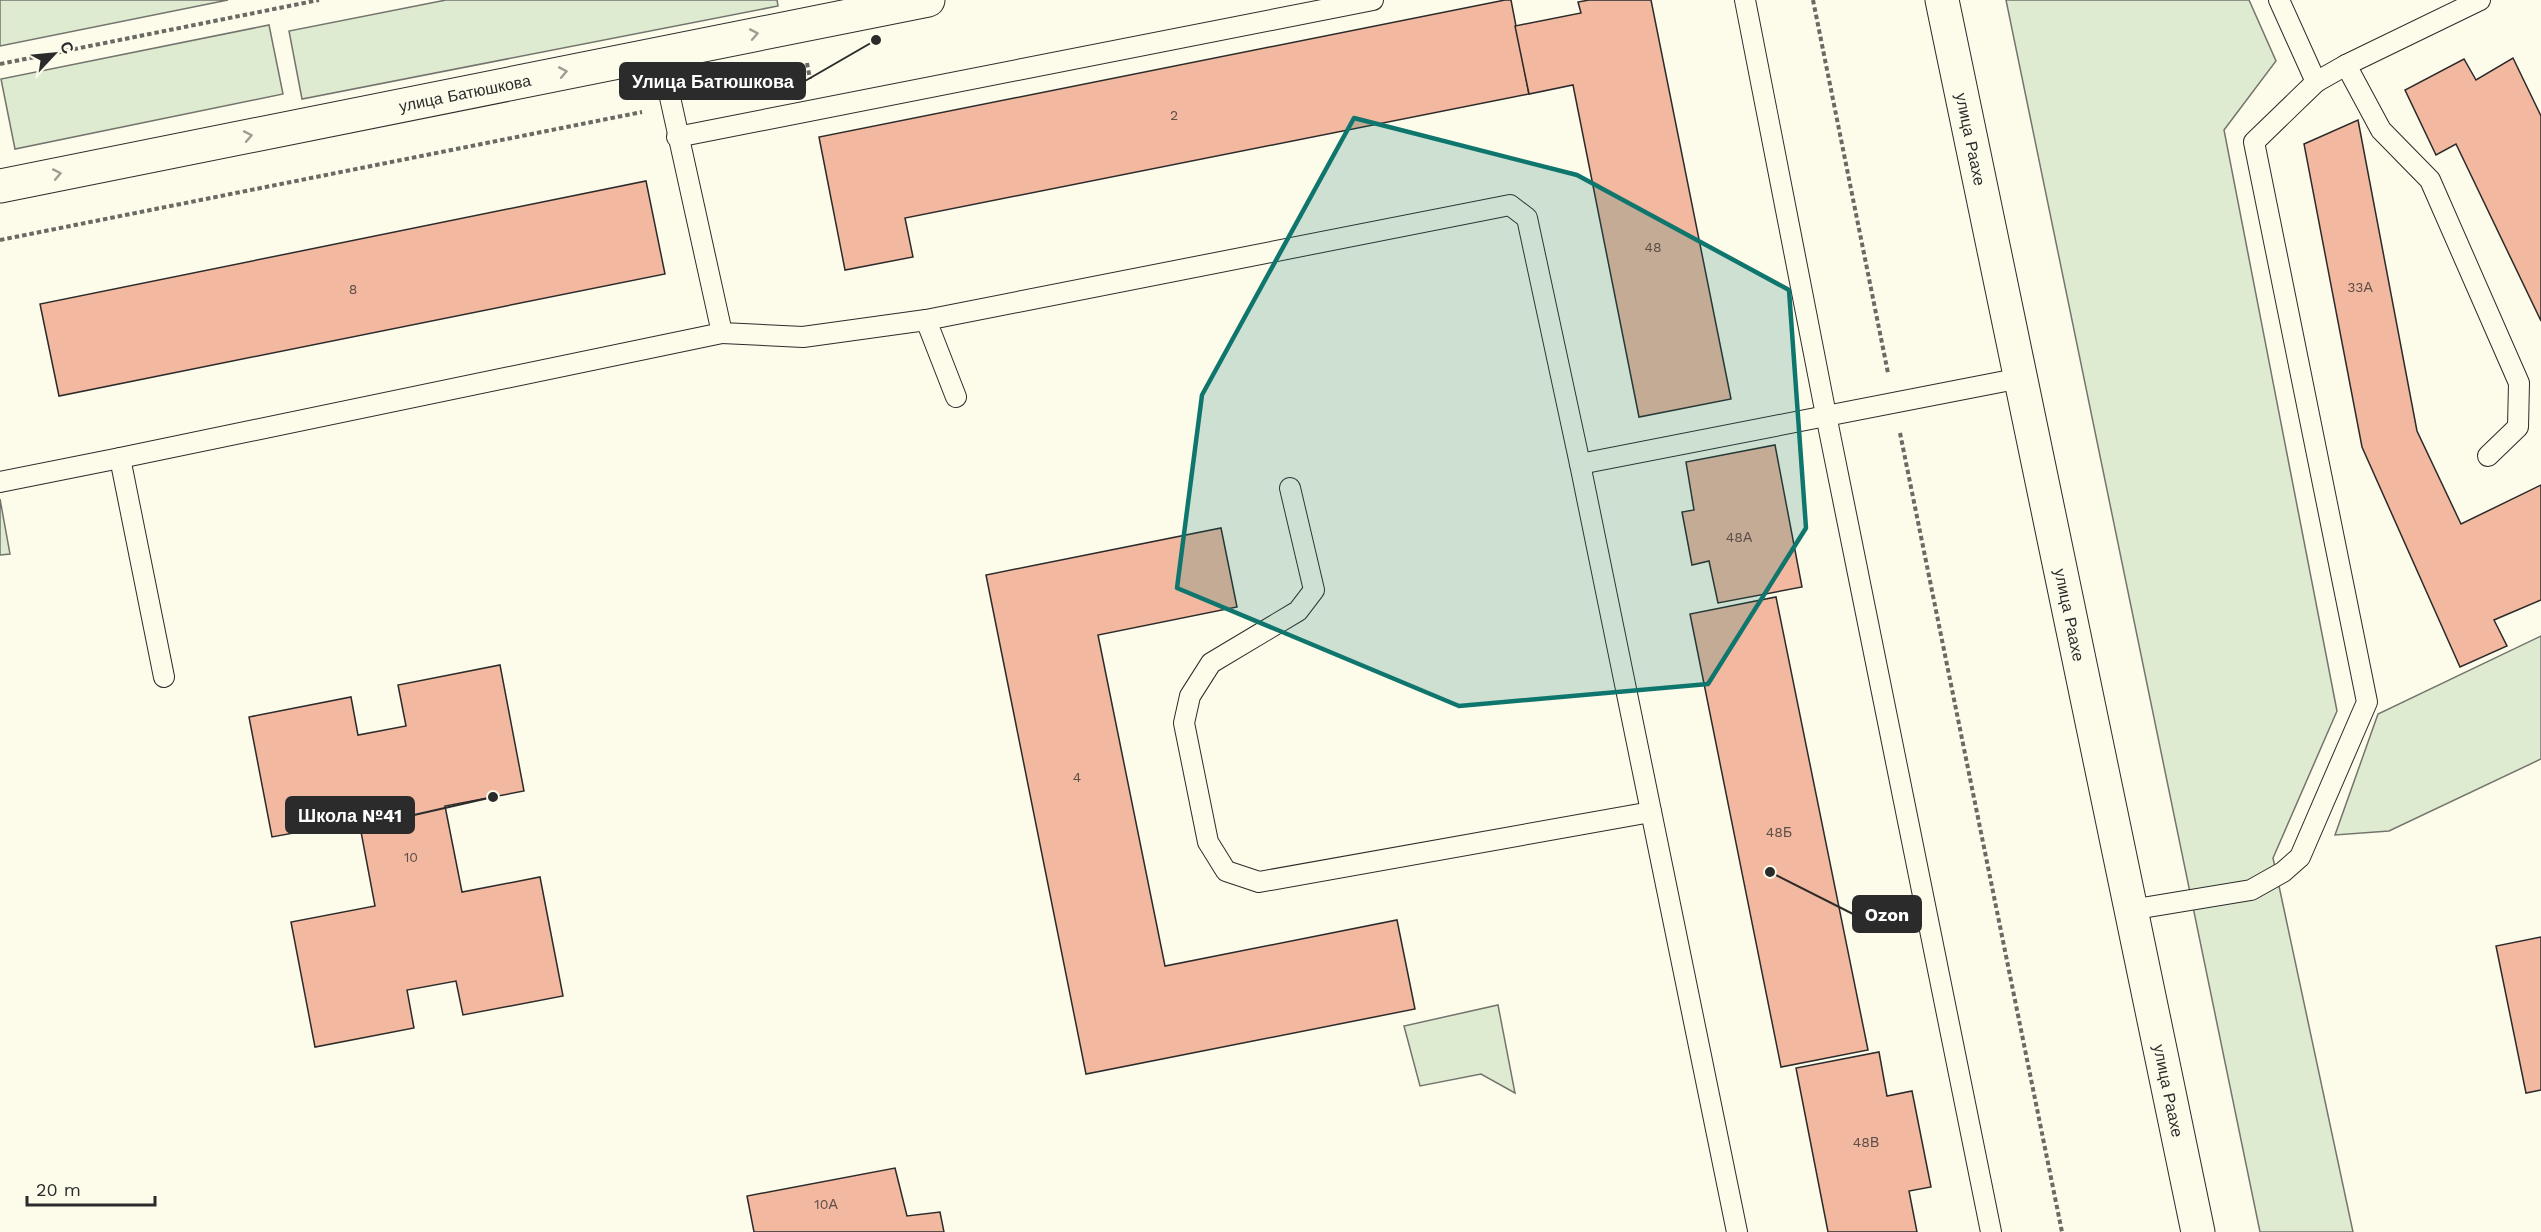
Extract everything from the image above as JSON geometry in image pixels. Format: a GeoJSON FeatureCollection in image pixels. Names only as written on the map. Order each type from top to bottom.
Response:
{"type":"FeatureCollection","features":[{"type":"Feature","properties":{"kind":"main road","name":"улица Батюшкова"},"geometry":{"type":"LineString","coordinates":[[0,186],[928,0]]}},
{"type":"Feature","properties":{"kind":"main road","name":"улица Раахе"},"geometry":{"type":"LineString","coordinates":[[1942,0],[2198,1232]]}},
{"type":"Feature","properties":{"kind":"lane"},"geometry":{"type":"LineString","coordinates":[[677,137],[1373,0]]}},
{"type":"Feature","properties":{"kind":"lane"},"geometry":{"type":"LineString","coordinates":[[1745,0],[1826,415],[1991,1232]]}},
{"type":"Feature","properties":{"kind":"lane"},"geometry":{"type":"LineString","coordinates":[[2279,0],[2316,82]]}},
{"type":"Feature","properties":{"kind":"lane"},"geometry":{"type":"LineString","coordinates":[[2130,910],[2251,890],[2283,873],[2300,856],[2367,702],[2254,142],[2316,82],[2480,0]]}},
{"type":"Feature","properties":{"kind":"lane"},"geometry":{"type":"LineString","coordinates":[[660,52],[722,333]]}},
{"type":"Feature","properties":{"kind":"lane"},"geometry":{"type":"LineString","coordinates":[[2346,65],[2381,130],[2430,180],[2519,383],[2518,427],[2488,456]]}},
{"type":"Feature","properties":{"kind":"lane"},"geometry":{"type":"LineString","coordinates":[[0,482],[722,333],[803,337],[926,320],[1510,205],[1527,218],[1580,464],[1737,1232]]}},
{"type":"Feature","properties":{"kind":"lane"},"geometry":{"type":"LineString","coordinates":[[926,320],[956,397]]}},
{"type":"Feature","properties":{"kind":"lane"},"geometry":{"type":"LineString","coordinates":[[1580,464],[2021,378]]}},
{"type":"Feature","properties":{"kind":"lane"},"geometry":{"type":"LineString","coordinates":[[120,458],[164,677]]}},
{"type":"Feature","properties":{"kind":"lane"},"geometry":{"type":"LineString","coordinates":[[1290,488],[1314,590],[1298,611],[1211,663],[1190,696],[1184,723],[1208,842],[1226,872],[1259,882],[1651,812]]}},
{"type":"Feature","properties":{"kind":"path"},"geometry":{"type":"LineString","coordinates":[[0,64],[319,0]]}},
{"type":"Feature","properties":{"kind":"path"},"geometry":{"type":"LineString","coordinates":[[1813,0],[2062,1232]]}},
{"type":"Feature","properties":{"kind":"path"},"geometry":{"type":"LineString","coordinates":[[798,81],[821,77]]}},
{"type":"Feature","properties":{"kind":"path"},"geometry":{"type":"LineString","coordinates":[[0,240],[671,107]]}},
{"type":"Feature","properties":{"kind":"highlighted area"},"geometry":{"type":"Polygon","coordinates":[[[1354,118],[1577,175],[1789,290],[1806,528],[1708,684],[1459,706],[1177,588],[1202,395],[1354,118]]]}},
{"type":"Feature","properties":{"kind":"green space"},"geometry":{"type":"Polygon","coordinates":[[[0,0],[228,0],[0,46],[0,0]]]}},
{"type":"Feature","properties":{"kind":"green space"},"geometry":{"type":"Polygon","coordinates":[[[446,0],[777,0],[778,6],[302,99],[289,31],[446,0]]]}},
{"type":"Feature","properties":{"kind":"green space"},"geometry":{"type":"Polygon","coordinates":[[[2006,0],[2249,0],[2276,61],[2224,130],[2337,711],[2273,858],[2353,1232],[2260,1232],[2006,0]]]}},
{"type":"Feature","properties":{"kind":"green space"},"geometry":{"type":"Polygon","coordinates":[[[269,25],[283,94],[15,149],[1,79],[269,25]]]}},
{"type":"Feature","properties":{"kind":"green space"},"geometry":{"type":"Polygon","coordinates":[[[0,499],[10,554],[0,555],[0,499]]]}},
{"type":"Feature","properties":{"kind":"green space"},"geometry":{"type":"Polygon","coordinates":[[[2541,636],[2541,759],[2389,831],[2335,835],[2378,714],[2541,636]]]}},
{"type":"Feature","properties":{"kind":"green space"},"geometry":{"type":"Polygon","coordinates":[[[1498,1005],[1515,1093],[1481,1074],[1420,1086],[1404,1026],[1498,1005]]]}},
{"type":"Feature","properties":{"kind":"building"},"geometry":{"type":"Polygon","coordinates":[[[1511,0],[1529,94],[905,218],[913,257],[845,270],[819,137],[1511,0]]]}},
{"type":"Feature","properties":{"kind":"building"},"geometry":{"type":"Polygon","coordinates":[[[1651,0],[1731,399],[1639,417],[1573,85],[1529,94],[1515,26],[1581,13],[1578,2],[1651,0]]]}},
{"type":"Feature","properties":{"kind":"building"},"geometry":{"type":"Polygon","coordinates":[[[2513,58],[2541,116],[2541,321],[2456,144],[2436,155],[2405,90],[2464,59],[2476,80],[2513,58]]]}},
{"type":"Feature","properties":{"kind":"building"},"geometry":{"type":"Polygon","coordinates":[[[2358,120],[2417,431],[2461,524],[2541,485],[2541,600],[2494,620],[2507,646],[2460,667],[2362,447],[2304,144],[2358,120]]]}},
{"type":"Feature","properties":{"kind":"building"},"geometry":{"type":"Polygon","coordinates":[[[646,181],[665,274],[59,396],[40,304],[646,181]]]}},
{"type":"Feature","properties":{"kind":"building"},"geometry":{"type":"Polygon","coordinates":[[[1775,445],[1802,587],[1718,603],[1709,561],[1692,565],[1682,512],[1694,510],[1686,462],[1775,445]]]}},
{"type":"Feature","properties":{"kind":"building"},"geometry":{"type":"Polygon","coordinates":[[[1221,528],[1237,607],[1098,635],[1165,966],[1397,920],[1415,1009],[1086,1074],[986,575],[1221,528]]]}},
{"type":"Feature","properties":{"kind":"building"},"geometry":{"type":"Polygon","coordinates":[[[1776,597],[1868,1050],[1781,1067],[1690,614],[1776,597]]]}},
{"type":"Feature","properties":{"kind":"building"},"geometry":{"type":"Polygon","coordinates":[[[500,665],[524,791],[445,806],[462,892],[540,877],[563,996],[463,1015],[456,981],[407,990],[414,1028],[315,1047],[291,922],[375,906],[359,821],[272,837],[249,717],[351,697],[358,735],[406,726],[398,685],[500,665]]]}},
{"type":"Feature","properties":{"kind":"building"},"geometry":{"type":"Polygon","coordinates":[[[2541,937],[2541,1090],[2526,1093],[2496,946],[2541,937]]]}},
{"type":"Feature","properties":{"kind":"building"},"geometry":{"type":"Polygon","coordinates":[[[1879,1052],[1887,1096],[1912,1091],[1931,1187],[1909,1191],[1917,1232],[1828,1232],[1796,1068],[1879,1052]]]}},
{"type":"Feature","properties":{"kind":"building"},"geometry":{"type":"Polygon","coordinates":[[[895,1168],[907,1216],[940,1212],[944,1232],[754,1232],[747,1196],[895,1168]]]}},
{"type":"Feature","properties":{"kind":"place","name":"Улица Батюшкова"},"geometry":{"type":"Point","coordinates":[876,40]}},
{"type":"Feature","properties":{"kind":"place","name":"Школа №41"},"geometry":{"type":"Point","coordinates":[493,797]}},
{"type":"Feature","properties":{"kind":"place","name":"Ozon"},"geometry":{"type":"Point","coordinates":[1770,872]}}]}
